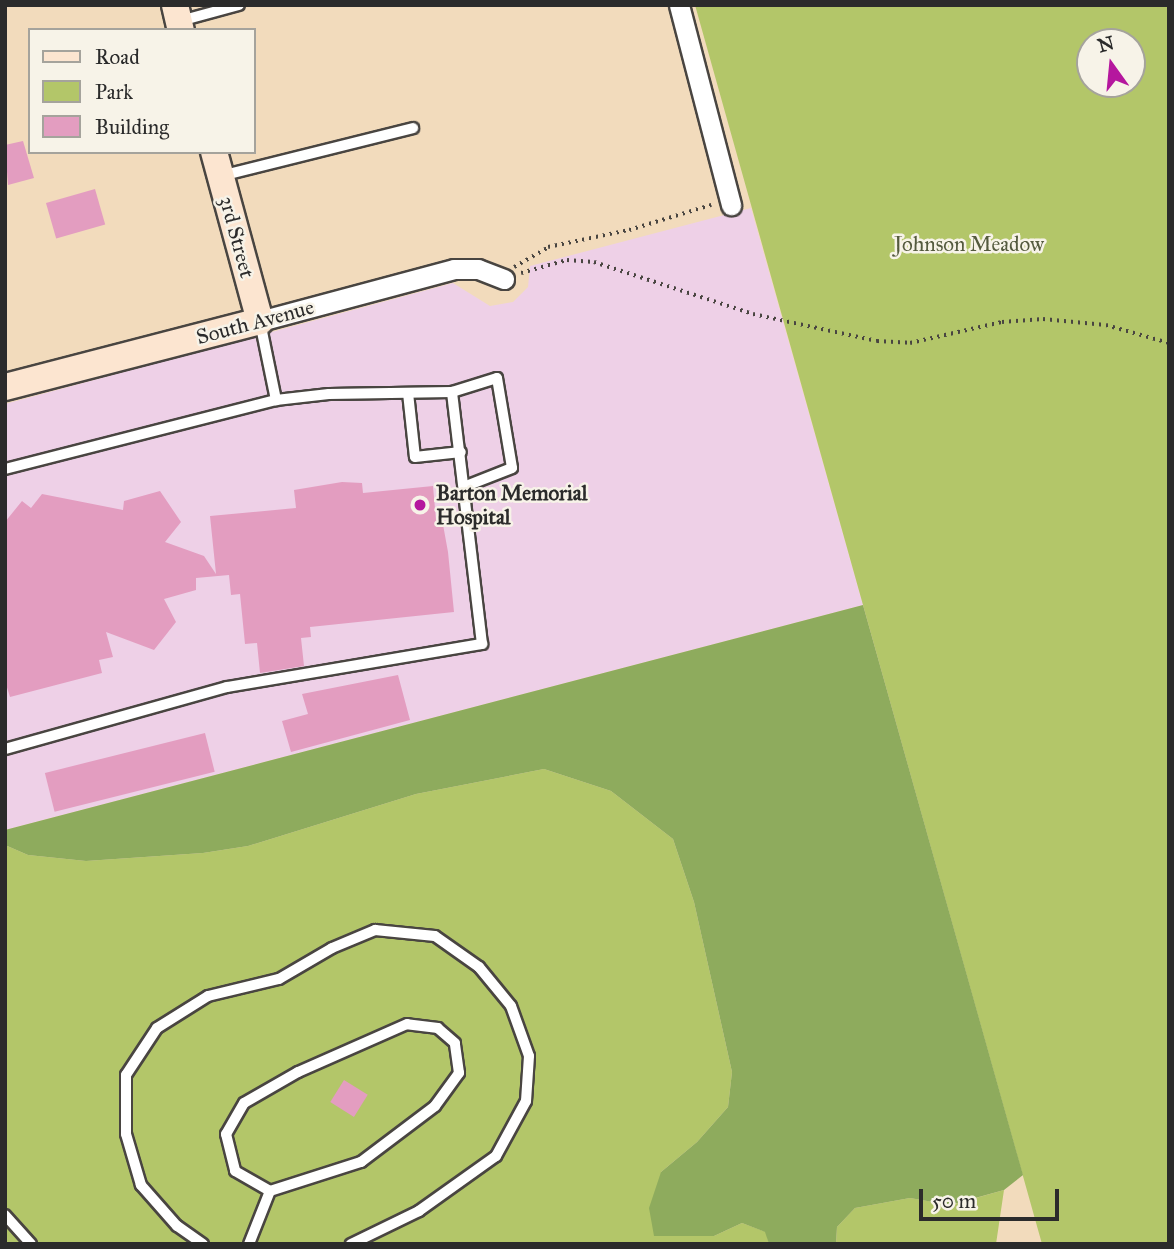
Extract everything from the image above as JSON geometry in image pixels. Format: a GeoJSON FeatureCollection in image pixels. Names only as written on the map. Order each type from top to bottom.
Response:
{"type":"FeatureCollection","features":[{"type":"Feature","properties":{"kind":"street"},"geometry":{"type":"LineString","coordinates":[[679,5],[731,205]]}},
{"type":"Feature","properties":{"kind":"street","name":"3rd Street"},"geometry":{"type":"LineString","coordinates":[[217,164],[260,321]]}},
{"type":"Feature","properties":{"kind":"street","name":"South Avenue"},"geometry":{"type":"LineString","coordinates":[[5,387],[454,269],[478,269],[504,279]]}},
{"type":"Feature","properties":{"kind":"lane"},"geometry":{"type":"LineString","coordinates":[[178,19],[239,5]]}},
{"type":"Feature","properties":{"kind":"lane"},"geometry":{"type":"LineString","coordinates":[[217,164],[413,128]]}},
{"type":"Feature","properties":{"kind":"lane"},"geometry":{"type":"LineString","coordinates":[[260,321],[276,400]]}},
{"type":"Feature","properties":{"kind":"lane"},"geometry":{"type":"LineString","coordinates":[[5,469],[276,400],[453,392],[497,378],[512,468],[467,486]]}},
{"type":"Feature","properties":{"kind":"lane"},"geometry":{"type":"LineString","coordinates":[[5,749],[227,687],[482,644],[467,486],[453,392]]}},
{"type":"Feature","properties":{"kind":"lane"},"geometry":{"type":"LineString","coordinates":[[408,393],[415,457],[461,452]]}},
{"type":"Feature","properties":{"kind":"lane"},"geometry":{"type":"LineString","coordinates":[[203,1244],[177,1226],[141,1185],[126,1134],[125,1075],[157,1028],[208,996],[279,979],[332,948],[375,930],[435,936],[479,967],[511,1006],[528,1056],[526,1101],[496,1156],[419,1211],[351,1244]]}},
{"type":"Feature","properties":{"kind":"lane"},"geometry":{"type":"LineString","coordinates":[[407,1024],[438,1028],[455,1043],[459,1073],[435,1105],[361,1162],[270,1191],[235,1171],[226,1134],[244,1103],[298,1072],[407,1024]]}},
{"type":"Feature","properties":{"kind":"lane"},"geometry":{"type":"LineString","coordinates":[[249,1244],[270,1191]]}},
{"type":"Feature","properties":{"kind":"lane"},"geometry":{"type":"LineString","coordinates":[[5,1214],[31,1244]]}},
{"type":"Feature","properties":{"kind":"path"},"geometry":{"type":"LineString","coordinates":[[504,279],[519,260],[548,247],[655,223],[706,205],[731,205]]}},
{"type":"Feature","properties":{"kind":"path"},"geometry":{"type":"LineString","coordinates":[[504,279],[545,264],[594,262],[753,314],[877,341],[910,343],[1002,322],[1043,318],[1106,325],[1169,344]]}},
{"type":"Feature","properties":{"kind":"shaded area","name":"Barton Memorial Hospital"},"geometry":{"type":"Polygon","coordinates":[[[751,208],[863,605],[5,830],[5,404],[453,283],[490,306],[513,302],[528,287],[530,266],[751,208]]]}},
{"type":"Feature","properties":{"kind":"green space","name":"Johnson Meadow"},"geometry":{"type":"Polygon","coordinates":[[[695,5],[1169,5],[1169,1244],[1042,1244],[695,5]]]}},
{"type":"Feature","properties":{"kind":"green space"},"geometry":{"type":"Polygon","coordinates":[[[863,605],[1023,1175],[1004,1190],[950,1205],[910,1198],[855,1208],[837,1227],[836,1244],[769,1244],[765,1232],[742,1223],[714,1236],[654,1236],[649,1208],[661,1172],[697,1142],[728,1107],[732,1072],[694,902],[673,839],[611,791],[544,769],[416,794],[248,846],[203,853],[86,861],[28,855],[5,845],[5,830],[863,605]]]}},
{"type":"Feature","properties":{"kind":"green space"},"geometry":{"type":"Polygon","coordinates":[[[544,769],[611,791],[673,839],[694,902],[732,1072],[728,1107],[697,1142],[661,1172],[714,1236],[742,1223],[766,1232],[769,1244],[5,1244],[5,845],[28,855],[86,861],[203,853],[248,846],[416,794],[544,769]]]}},
{"type":"Feature","properties":{"kind":"green space"},"geometry":{"type":"Polygon","coordinates":[[[1004,1190],[996,1244],[836,1244],[837,1227],[855,1208],[910,1198],[951,1205],[1004,1190]]]}},
{"type":"Feature","properties":{"kind":"building"},"geometry":{"type":"Polygon","coordinates":[[[23,141],[34,178],[8,185],[5,145],[23,141]]]}},
{"type":"Feature","properties":{"kind":"building"},"geometry":{"type":"Polygon","coordinates":[[[95,189],[105,225],[56,239],[46,203],[95,189]]]}},
{"type":"Feature","properties":{"kind":"building"},"geometry":{"type":"Polygon","coordinates":[[[342,482],[362,483],[363,493],[433,486],[436,520],[442,519],[448,552],[454,612],[310,627],[311,637],[301,638],[304,666],[260,673],[257,643],[245,644],[240,594],[231,595],[229,575],[196,578],[196,590],[164,599],[176,622],[154,650],[106,632],[113,657],[99,660],[102,673],[10,697],[5,681],[5,522],[22,501],[31,508],[42,494],[123,510],[124,501],[160,491],[181,522],[165,542],[204,556],[216,574],[210,516],[296,508],[294,490],[342,482]]]}},
{"type":"Feature","properties":{"kind":"building"},"geometry":{"type":"Polygon","coordinates":[[[398,675],[410,720],[291,752],[282,721],[308,714],[302,694],[398,675]]]}},
{"type":"Feature","properties":{"kind":"building"},"geometry":{"type":"Polygon","coordinates":[[[205,733],[215,772],[55,812],[45,773],[205,733]]]}},
{"type":"Feature","properties":{"kind":"building"},"geometry":{"type":"Polygon","coordinates":[[[344,1080],[368,1095],[354,1117],[330,1102],[344,1080]]]}},
{"type":"Feature","properties":{"kind":"place","name":"Barton Memorial Hospital"},"geometry":{"type":"Point","coordinates":[420,505]}}]}
